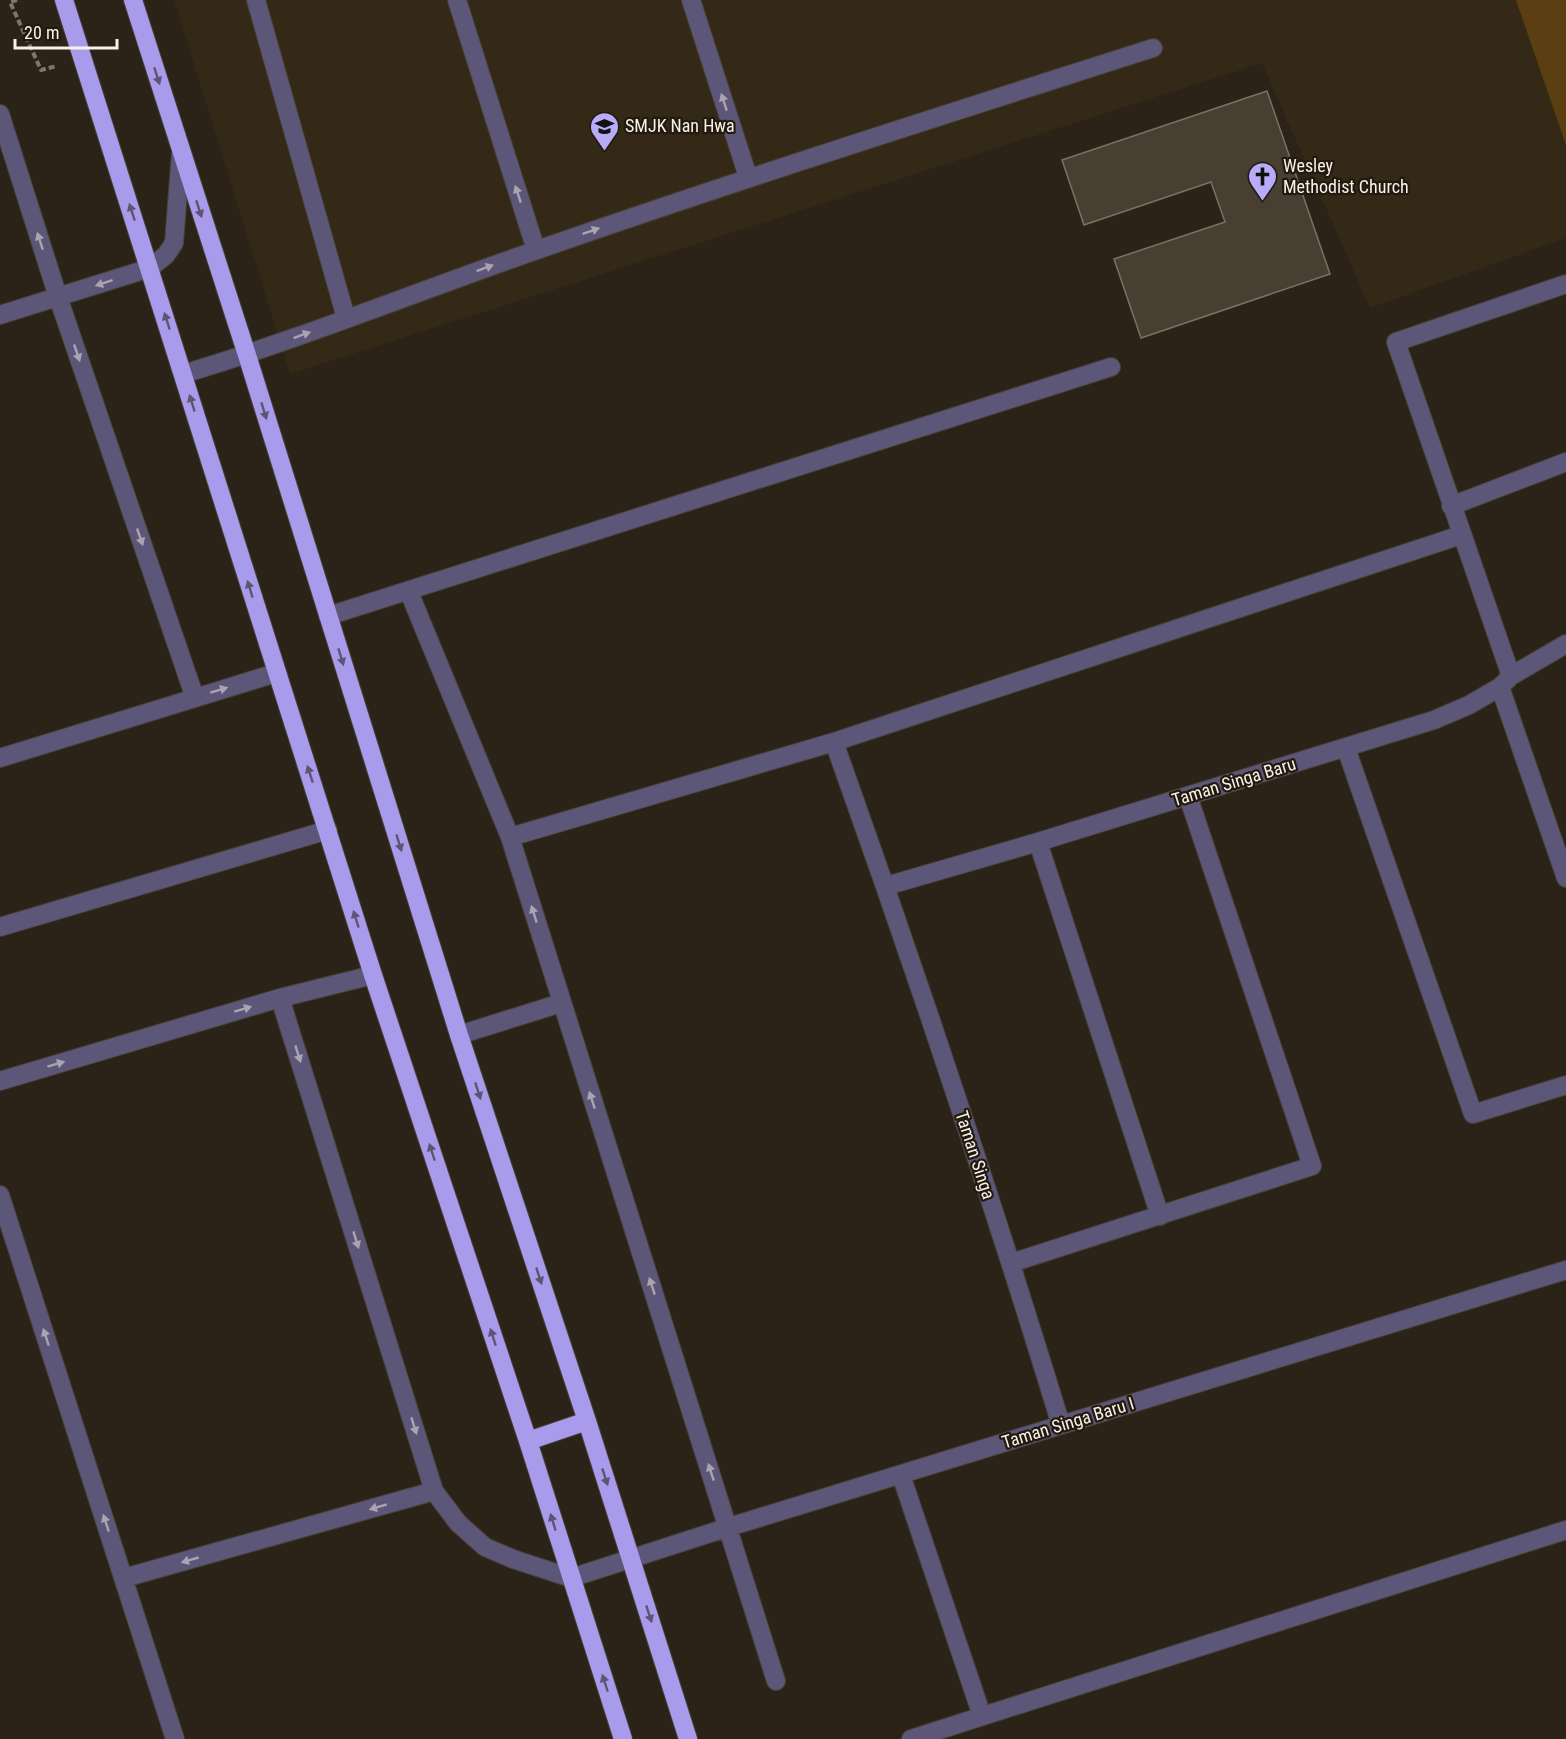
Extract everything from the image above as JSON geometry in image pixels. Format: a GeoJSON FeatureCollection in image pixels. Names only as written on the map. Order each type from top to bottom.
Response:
{"type":"FeatureCollection","features":[{"type":"Feature","properties":{"kind":"highway"},"geometry":{"type":"LineString","coordinates":[[64,0],[373,975],[528,1441],[623,1739]]}},
{"type":"Feature","properties":{"kind":"highway"},"geometry":{"type":"LineString","coordinates":[[133,0],[247,355],[459,1035],[587,1421],[688,1739]]}},
{"type":"Feature","properties":{"kind":"highway"},"geometry":{"type":"LineString","coordinates":[[528,1441],[587,1421]]}},
{"type":"Feature","properties":{"kind":"street"},"geometry":{"type":"LineString","coordinates":[[256,0],[346,318]]}},
{"type":"Feature","properties":{"kind":"street"},"geometry":{"type":"LineString","coordinates":[[457,0],[536,250]]}},
{"type":"Feature","properties":{"kind":"street"},"geometry":{"type":"LineString","coordinates":[[691,0],[748,177]]}},
{"type":"Feature","properties":{"kind":"street"},"geometry":{"type":"LineString","coordinates":[[183,374],[247,355],[536,250],[748,177],[1153,48]]}},
{"type":"Feature","properties":{"kind":"street"},"geometry":{"type":"LineString","coordinates":[[0,114],[58,297],[195,698]]}},
{"type":"Feature","properties":{"kind":"street"},"geometry":{"type":"LineString","coordinates":[[0,315],[150,268],[166,255],[174,243],[182,153]]}},
{"type":"Feature","properties":{"kind":"street"},"geometry":{"type":"LineString","coordinates":[[1566,284],[1396,342],[1461,535],[1505,682],[1558,828],[1566,878]]}},
{"type":"Feature","properties":{"kind":"street"},"geometry":{"type":"LineString","coordinates":[[328,616],[1111,368]]}},
{"type":"Feature","properties":{"kind":"street"},"geometry":{"type":"LineString","coordinates":[[1451,506],[1566,462]]}},
{"type":"Feature","properties":{"kind":"street"},"geometry":{"type":"LineString","coordinates":[[510,837],[834,742],[1461,535]]}},
{"type":"Feature","properties":{"kind":"street"},"geometry":{"type":"LineString","coordinates":[[409,592],[510,837],[776,1681]]}},
{"type":"Feature","properties":{"kind":"street","name":"Taman Singa Baru"},"geometry":{"type":"LineString","coordinates":[[886,886],[1038,842],[1434,720],[1469,705],[1566,644]]}},
{"type":"Feature","properties":{"kind":"street"},"geometry":{"type":"LineString","coordinates":[[0,758],[276,672]]}},
{"type":"Feature","properties":{"kind":"street","name":"Taman Singa"},"geometry":{"type":"LineString","coordinates":[[834,742],[886,886],[1011,1263],[1061,1425]]}},
{"type":"Feature","properties":{"kind":"street"},"geometry":{"type":"LineString","coordinates":[[1346,748],[1473,1114],[1566,1085]]}},
{"type":"Feature","properties":{"kind":"street"},"geometry":{"type":"LineString","coordinates":[[1011,1263],[1312,1166],[1188,796]]}},
{"type":"Feature","properties":{"kind":"street"},"geometry":{"type":"LineString","coordinates":[[0,927],[328,830]]}},
{"type":"Feature","properties":{"kind":"street"},"geometry":{"type":"LineString","coordinates":[[1038,842],[1160,1216]]}},
{"type":"Feature","properties":{"kind":"street"},"geometry":{"type":"LineString","coordinates":[[0,1081],[280,998],[373,975]]}},
{"type":"Feature","properties":{"kind":"street"},"geometry":{"type":"LineString","coordinates":[[280,998],[434,1491],[458,1523],[485,1547],[571,1578]]}},
{"type":"Feature","properties":{"kind":"street"},"geometry":{"type":"LineString","coordinates":[[459,1035],[561,1004]]}},
{"type":"Feature","properties":{"kind":"street"},"geometry":{"type":"LineString","coordinates":[[0,1195],[3,1215],[175,1739]]}},
{"type":"Feature","properties":{"kind":"street","name":"Taman Singa Baru I"},"geometry":{"type":"LineString","coordinates":[[571,1578],[729,1527],[1566,1270]]}},
{"type":"Feature","properties":{"kind":"street"},"geometry":{"type":"LineString","coordinates":[[901,1475],[982,1716]]}},
{"type":"Feature","properties":{"kind":"street"},"geometry":{"type":"LineString","coordinates":[[124,1578],[434,1491]]}},
{"type":"Feature","properties":{"kind":"street"},"geometry":{"type":"LineString","coordinates":[[911,1739],[1566,1530]]}},
{"type":"Feature","properties":{"kind":"path"},"geometry":{"type":"LineString","coordinates":[[17,0],[10,2],[41,70]]}},
{"type":"Feature","properties":{"kind":"shaded area","name":"SMJK Nan Hwa"},"geometry":{"type":"Polygon","coordinates":[[[174,0],[1566,0],[1566,238],[1370,308],[1262,63],[290,374],[174,0]]]}},
{"type":"Feature","properties":{"kind":"shaded area"},"geometry":{"type":"Polygon","coordinates":[[[1516,0],[1566,0],[1566,145],[1516,0]]]}},
{"type":"Feature","properties":{"kind":"building","name":"Wesley Methodist Church"},"geometry":{"type":"Polygon","coordinates":[[[1267,91],[1330,274],[1141,338],[1114,259],[1225,222],[1211,182],[1084,225],[1062,160],[1267,91]]]}},
{"type":"Feature","properties":{"kind":"place","name":"SMJK Nan Hwa"},"geometry":{"type":"Point","coordinates":[604,152]}},
{"type":"Feature","properties":{"kind":"place","name":"Wesley Methodist Church"},"geometry":{"type":"Point","coordinates":[1262,202]}}]}
